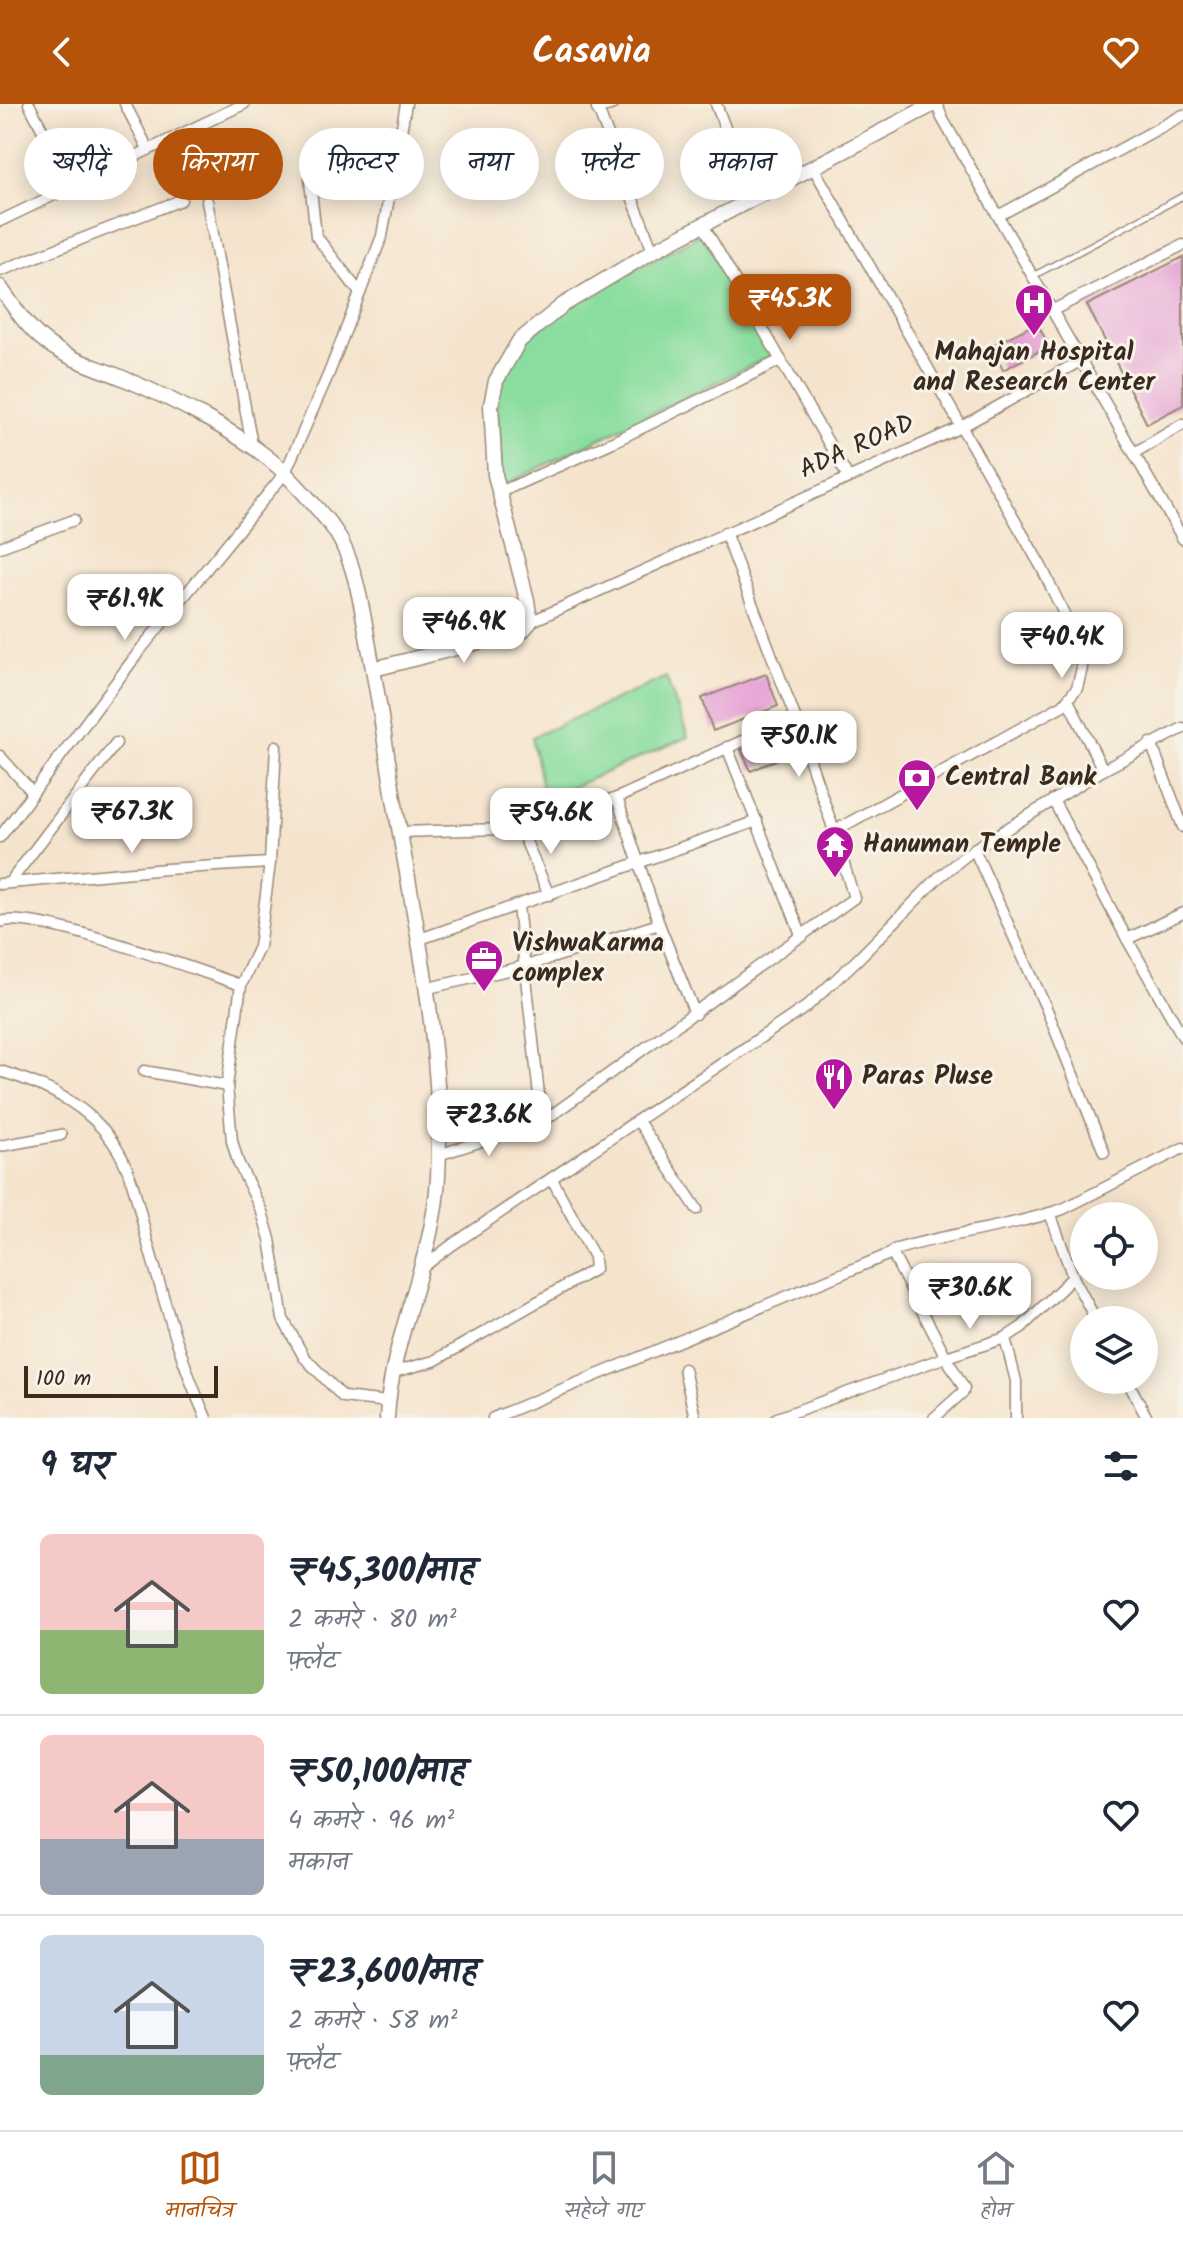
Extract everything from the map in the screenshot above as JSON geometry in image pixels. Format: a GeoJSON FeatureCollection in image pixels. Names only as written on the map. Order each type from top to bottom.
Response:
{"type":"FeatureCollection","features":[{"type":"Feature","properties":{"kind":"main road"},"geometry":{"type":"LineString","coordinates":[[530,622],[495,475],[491,395],[519,341],[563,305],[653,251],[930,105]]}},
{"type":"Feature","properties":{"kind":"main road"},"geometry":{"type":"LineString","coordinates":[[0,287],[23,320],[46,342],[76,361],[141,386],[252,445],[285,473],[337,534],[359,593],[428,988],[439,1104],[436,1194],[423,1267],[401,1337],[387,1418]]}},
{"type":"Feature","properties":{"kind":"main road","name":"ADA ROAD"},"geometry":{"type":"LineString","coordinates":[[374,669],[522,631],[530,622]]}},
{"type":"Feature","properties":{"kind":"street"},"geometry":{"type":"LineString","coordinates":[[29,104],[41,128]]}},
{"type":"Feature","properties":{"kind":"street"},"geometry":{"type":"LineString","coordinates":[[125,104],[148,149]]}},
{"type":"Feature","properties":{"kind":"street"},"geometry":{"type":"LineString","coordinates":[[137,154],[244,104]]}},
{"type":"Feature","properties":{"kind":"street"},"geometry":{"type":"LineString","coordinates":[[402,128],[406,104]]}},
{"type":"Feature","properties":{"kind":"street"},"geometry":{"type":"LineString","coordinates":[[613,104],[596,106],[653,251]]}},
{"type":"Feature","properties":{"kind":"street"},"geometry":{"type":"LineString","coordinates":[[716,104],[725,128]]}},
{"type":"Feature","properties":{"kind":"street"},"geometry":{"type":"LineString","coordinates":[[930,105],[942,118],[1183,539]]}},
{"type":"Feature","properties":{"kind":"street"},"geometry":{"type":"LineString","coordinates":[[998,216],[1183,115]]}},
{"type":"Feature","properties":{"kind":"street"},"geometry":{"type":"LineString","coordinates":[[813,167],[1042,568],[1077,641],[1082,668],[1077,688],[1068,700],[834,831]]}},
{"type":"Feature","properties":{"kind":"street"},"geometry":{"type":"LineString","coordinates":[[0,221],[41,200]]}},
{"type":"Feature","properties":{"kind":"street"},"geometry":{"type":"LineString","coordinates":[[0,271],[181,200]]}},
{"type":"Feature","properties":{"kind":"street"},"geometry":{"type":"LineString","coordinates":[[311,200],[316,236],[360,293]]}},
{"type":"Feature","properties":{"kind":"street"},"geometry":{"type":"LineString","coordinates":[[0,837],[166,617],[285,473],[329,373],[382,236],[389,200]]}},
{"type":"Feature","properties":{"kind":"street"},"geometry":{"type":"LineString","coordinates":[[207,201],[252,445]]}},
{"type":"Feature","properties":{"kind":"street"},"geometry":{"type":"LineString","coordinates":[[703,225],[848,477]]}},
{"type":"Feature","properties":{"kind":"street"},"geometry":{"type":"LineString","coordinates":[[1053,310],[1183,245]]}},
{"type":"Feature","properties":{"kind":"street"},"geometry":{"type":"LineString","coordinates":[[500,492],[615,441],[781,360]]}},
{"type":"Feature","properties":{"kind":"street","name":"ADA ROAD"},"geometry":{"type":"LineString","coordinates":[[530,622],[961,427],[1082,360]]}},
{"type":"Feature","properties":{"kind":"street"},"geometry":{"type":"LineString","coordinates":[[1134,453],[1183,424]]}},
{"type":"Feature","properties":{"kind":"street"},"geometry":{"type":"LineString","coordinates":[[0,547],[74,520]]}},
{"type":"Feature","properties":{"kind":"street"},"geometry":{"type":"LineString","coordinates":[[438,1155],[542,1122],[854,898],[795,717],[725,532]]}},
{"type":"Feature","properties":{"kind":"street"},"geometry":{"type":"LineString","coordinates":[[1068,700],[1103,770]]}},
{"type":"Feature","properties":{"kind":"street"},"geometry":{"type":"LineString","coordinates":[[399,832],[521,830],[617,798],[795,717]]}},
{"type":"Feature","properties":{"kind":"street"},"geometry":{"type":"LineString","coordinates":[[423,1267],[806,1007],[929,887],[974,849],[1103,770],[1183,728]]}},
{"type":"Feature","properties":{"kind":"street"},"geometry":{"type":"LineString","coordinates":[[5,883],[116,743]]}},
{"type":"Feature","properties":{"kind":"street"},"geometry":{"type":"LineString","coordinates":[[1151,743],[1183,827]]}},
{"type":"Feature","properties":{"kind":"street"},"geometry":{"type":"LineString","coordinates":[[276,746],[270,863],[259,947],[241,985],[227,1086],[233,1146],[262,1212],[270,1239],[283,1319],[304,1357],[339,1394],[347,1398],[388,1402]]}},
{"type":"Feature","properties":{"kind":"street"},"geometry":{"type":"LineString","coordinates":[[727,747],[802,937]]}},
{"type":"Feature","properties":{"kind":"street"},"geometry":{"type":"LineString","coordinates":[[0,756],[33,793]]}},
{"type":"Feature","properties":{"kind":"street"},"geometry":{"type":"LineString","coordinates":[[617,798],[659,924],[695,1014]]}},
{"type":"Feature","properties":{"kind":"street"},"geometry":{"type":"LineString","coordinates":[[1053,800],[1183,1037]]}},
{"type":"Feature","properties":{"kind":"street"},"geometry":{"type":"LineString","coordinates":[[420,939],[757,821]]}},
{"type":"Feature","properties":{"kind":"street"},"geometry":{"type":"LineString","coordinates":[[521,830],[549,895]]}},
{"type":"Feature","properties":{"kind":"street"},"geometry":{"type":"LineString","coordinates":[[974,849],[1047,1010],[1104,1152]]}},
{"type":"Feature","properties":{"kind":"street"},"geometry":{"type":"LineString","coordinates":[[5,883],[270,863]]}},
{"type":"Feature","properties":{"kind":"street"},"geometry":{"type":"LineString","coordinates":[[518,906],[542,1122]]}},
{"type":"Feature","properties":{"kind":"street"},"geometry":{"type":"LineString","coordinates":[[1127,939],[1183,913]]}},
{"type":"Feature","properties":{"kind":"street"},"geometry":{"type":"LineString","coordinates":[[0,922],[20,920],[97,938],[241,985]]}},
{"type":"Feature","properties":{"kind":"street"},"geometry":{"type":"LineString","coordinates":[[428,988],[526,966],[659,924]]}},
{"type":"Feature","properties":{"kind":"street"},"geometry":{"type":"LineString","coordinates":[[0,1071],[59,1095],[93,1119],[113,1141],[129,1173],[170,1321],[206,1418]]}},
{"type":"Feature","properties":{"kind":"street"},"geometry":{"type":"LineString","coordinates":[[144,1071],[227,1086]]}},
{"type":"Feature","properties":{"kind":"street"},"geometry":{"type":"LineString","coordinates":[[638,1121],[697,1209]]}},
{"type":"Feature","properties":{"kind":"street"},"geometry":{"type":"LineString","coordinates":[[0,1146],[61,1135]]}},
{"type":"Feature","properties":{"kind":"street"},"geometry":{"type":"LineString","coordinates":[[493,1418],[896,1259],[931,1239],[1053,1223],[1183,1148]]}},
{"type":"Feature","properties":{"kind":"street"},"geometry":{"type":"LineString","coordinates":[[394,1372],[434,1361],[595,1269],[594,1257],[552,1179]]}},
{"type":"Feature","properties":{"kind":"street"},"geometry":{"type":"LineString","coordinates":[[1053,1223],[1070,1269]]}},
{"type":"Feature","properties":{"kind":"street"},"geometry":{"type":"LineString","coordinates":[[896,1259],[964,1388],[934,1418]]}},
{"type":"Feature","properties":{"kind":"street"},"geometry":{"type":"LineString","coordinates":[[777,1418],[1005,1338],[1022,1327],[1070,1280]]}},
{"type":"Feature","properties":{"kind":"street"},"geometry":{"type":"LineString","coordinates":[[1005,1338],[1016,1381],[1016,1418]]}},
{"type":"Feature","properties":{"kind":"street"},"geometry":{"type":"LineString","coordinates":[[684,1369],[695,1418]]}},
{"type":"Feature","properties":{"kind":"street"},"geometry":{"type":"LineString","coordinates":[[1134,1394],[1147,1418]]}},
{"type":"Feature","properties":{"kind":"lane"},"geometry":{"type":"LineString","coordinates":[[1033,276],[1183,196]]}},
{"type":"Feature","properties":{"kind":"green space"},"geometry":{"type":"Polygon","coordinates":[[[702,234],[771,356],[504,485],[496,393],[519,342],[579,298],[702,234]]]}},
{"type":"Feature","properties":{"kind":"green space"},"geometry":{"type":"Polygon","coordinates":[[[666,677],[688,737],[544,799],[532,737],[666,677]]]}},
{"type":"Feature","properties":{"kind":"building"},"geometry":{"type":"Polygon","coordinates":[[[1183,257],[1183,405],[1147,424],[1087,305],[1183,257]]]}},
{"type":"Feature","properties":{"kind":"building"},"geometry":{"type":"Polygon","coordinates":[[[1037,323],[1049,346],[1003,370],[991,346],[1037,323]]]}},
{"type":"Feature","properties":{"kind":"building"},"geometry":{"type":"Polygon","coordinates":[[[766,674],[778,706],[713,731],[702,698],[766,674]]]}},
{"type":"Feature","properties":{"kind":"building"},"geometry":{"type":"Polygon","coordinates":[[[780,733],[789,754],[751,771],[741,750],[780,733]]]}},
{"type":"Feature","properties":{"kind":"place","name":"Mahajan Hospital and Research Center"},"geometry":{"type":"Point","coordinates":[1034,337]}},
{"type":"Feature","properties":{"kind":"place","name":"Central Bank"},"geometry":{"type":"Point","coordinates":[917,812]}},
{"type":"Feature","properties":{"kind":"place","name":"Hanuman Temple"},"geometry":{"type":"Point","coordinates":[835,879]}},
{"type":"Feature","properties":{"kind":"place","name":"VishwaKarma complex"},"geometry":{"type":"Point","coordinates":[484,993]}},
{"type":"Feature","properties":{"kind":"place","name":"Paras Pluse"},"geometry":{"type":"Point","coordinates":[834,1111]}}]}
